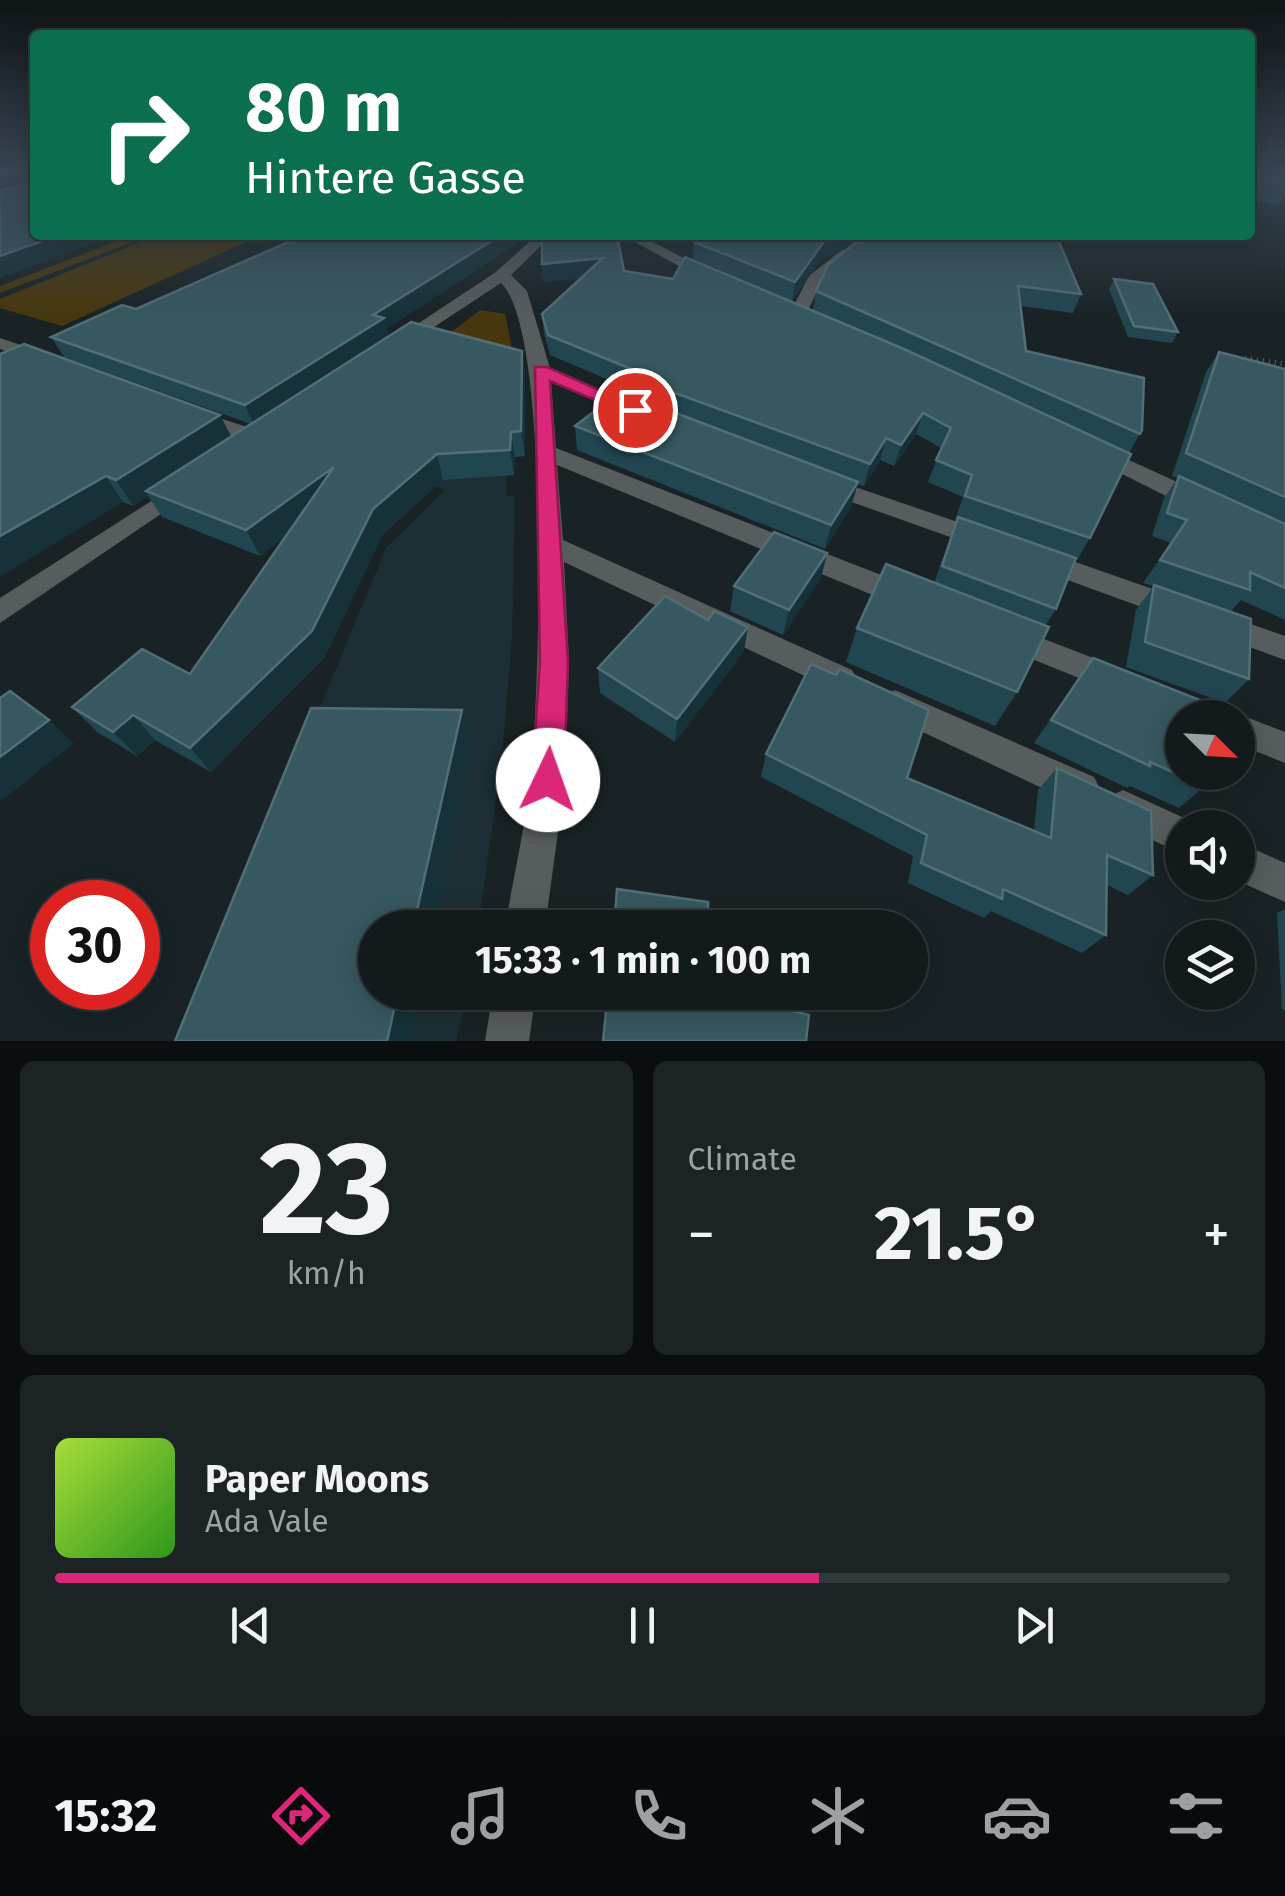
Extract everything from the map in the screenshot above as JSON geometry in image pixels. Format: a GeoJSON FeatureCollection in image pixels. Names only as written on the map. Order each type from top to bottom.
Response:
{"type":"FeatureCollection","features":[{"type":"Feature","properties":{"kind":"street"},"geometry":{"type":"LineString","coordinates":[[383,353],[502,275],[540,240]]}},
{"type":"Feature","properties":{"kind":"street"},"geometry":{"type":"LineString","coordinates":[[639,240],[728,284]]}},
{"type":"Feature","properties":{"kind":"street"},"geometry":{"type":"LineString","coordinates":[[823,326],[789,311],[816,279],[848,252]]}},
{"type":"Feature","properties":{"kind":"street"},"geometry":{"type":"LineString","coordinates":[[502,275],[519,291],[541,371],[550,546],[554,662],[548,780],[528,910]]}},
{"type":"Feature","properties":{"kind":"street"},"geometry":{"type":"LineString","coordinates":[[0,343],[69,369]]}},
{"type":"Feature","properties":{"kind":"street"},"geometry":{"type":"LineString","coordinates":[[541,371],[663,422]]}},
{"type":"Feature","properties":{"kind":"street"},"geometry":{"type":"LineString","coordinates":[[173,408],[256,438]]}},
{"type":"Feature","properties":{"kind":"street"},"geometry":{"type":"LineString","coordinates":[[226,460],[284,420]]}},
{"type":"Feature","properties":{"kind":"street"},"geometry":{"type":"LineString","coordinates":[[1072,440],[1214,509]]}},
{"type":"Feature","properties":{"kind":"street"},"geometry":{"type":"LineString","coordinates":[[545,452],[934,607]]}},
{"type":"Feature","properties":{"kind":"street"},"geometry":{"type":"LineString","coordinates":[[804,478],[1285,648]]}},
{"type":"Feature","properties":{"kind":"street"},"geometry":{"type":"LineString","coordinates":[[0,612],[194,481]]}},
{"type":"Feature","properties":{"kind":"street"},"geometry":{"type":"LineString","coordinates":[[550,546],[1165,828]]}},
{"type":"Feature","properties":{"kind":"street"},"geometry":{"type":"LineString","coordinates":[[989,630],[1136,688]]}},
{"type":"Feature","properties":{"kind":"street"},"geometry":{"type":"LineString","coordinates":[[1255,736],[1285,748]]}},
{"type":"Feature","properties":{"kind":"street"},"geometry":{"type":"LineString","coordinates":[[1255,869],[1285,882]]}},
{"type":"Feature","properties":{"kind":"street"},"geometry":{"type":"LineString","coordinates":[[507,1041],[512,1010]]}},
{"type":"Feature","properties":{"kind":"path"},"geometry":{"type":"LineString","coordinates":[[1245,358],[1285,364]]}},
{"type":"Feature","properties":{"kind":"shaded area"},"geometry":{"type":"Polygon","coordinates":[[[120,240],[138,240],[0,293],[0,286],[120,240]]]}},
{"type":"Feature","properties":{"kind":"shaded area"},"geometry":{"type":"Polygon","coordinates":[[[146,240],[246,242],[62,326],[0,308],[0,299],[146,240]]]}},
{"type":"Feature","properties":{"kind":"shaded area"},"geometry":{"type":"Polygon","coordinates":[[[480,310],[505,314],[515,363],[437,343],[480,310]]]}},
{"type":"Feature","properties":{"kind":"shaded area"},"geometry":{"type":"Polygon","coordinates":[[[421,346],[526,375],[512,387],[517,406],[525,406],[525,456],[515,457],[514,475],[507,476],[506,496],[515,496],[512,635],[502,758],[480,910],[358,910],[358,1010],[463,1010],[456,1041],[182,1041],[386,548],[445,490],[428,483],[421,346]]]}},
{"type":"Feature","properties":{"kind":"building"},"geometry":{"type":"Polygon","coordinates":[[[0,222],[30,222],[30,240],[45,240],[0,256],[0,222]]]}},
{"type":"Feature","properties":{"kind":"building"},"geometry":{"type":"Polygon","coordinates":[[[293,240],[493,240],[373,315],[384,318],[245,405],[51,337],[122,305],[136,309],[293,240]]]}},
{"type":"Feature","properties":{"kind":"building"},"geometry":{"type":"Polygon","coordinates":[[[542,240],[618,240],[624,271],[673,279],[685,257],[904,349],[1131,454],[1090,538],[965,496],[972,475],[936,460],[951,428],[923,413],[901,445],[886,438],[870,464],[639,380],[646,375],[548,335],[542,314],[603,258],[542,264],[542,240]]]}},
{"type":"Feature","properties":{"kind":"building"},"geometry":{"type":"Polygon","coordinates":[[[695,240],[825,240],[795,282],[695,240]]]}},
{"type":"Feature","properties":{"kind":"building"},"geometry":{"type":"Polygon","coordinates":[[[859,240],[1058,240],[1081,294],[1018,286],[1026,351],[1144,378],[1140,434],[816,291],[828,265],[859,240]]]}},
{"type":"Feature","properties":{"kind":"building"},"geometry":{"type":"Polygon","coordinates":[[[1114,279],[1153,284],[1178,332],[1134,326],[1114,279]]]}},
{"type":"Feature","properties":{"kind":"building"},"geometry":{"type":"Polygon","coordinates":[[[411,322],[522,351],[521,431],[511,432],[510,450],[437,454],[373,509],[312,631],[190,748],[133,715],[113,732],[72,707],[142,649],[190,674],[334,467],[246,530],[146,491],[411,322]]]}},
{"type":"Feature","properties":{"kind":"building"},"geometry":{"type":"Polygon","coordinates":[[[24,344],[220,415],[116,480],[106,476],[0,536],[0,354],[24,344]]]}},
{"type":"Feature","properties":{"kind":"building"},"geometry":{"type":"Polygon","coordinates":[[[1219,352],[1285,369],[1285,497],[1186,453],[1219,352]]]}},
{"type":"Feature","properties":{"kind":"building"},"geometry":{"type":"Polygon","coordinates":[[[620,392],[858,482],[831,525],[575,426],[620,392]]]}},
{"type":"Feature","properties":{"kind":"building"},"geometry":{"type":"Polygon","coordinates":[[[1179,476],[1285,524],[1285,588],[1250,572],[1250,590],[1160,560],[1187,520],[1167,513],[1179,476]]]}},
{"type":"Feature","properties":{"kind":"building"},"geometry":{"type":"Polygon","coordinates":[[[958,517],[1076,558],[1056,609],[942,566],[958,517]]]}},
{"type":"Feature","properties":{"kind":"building"},"geometry":{"type":"Polygon","coordinates":[[[774,532],[827,553],[789,610],[734,586],[774,532]]]}},
{"type":"Feature","properties":{"kind":"building"},"geometry":{"type":"Polygon","coordinates":[[[886,564],[1049,627],[1017,692],[857,628],[886,564]]]}},
{"type":"Feature","properties":{"kind":"building"},"geometry":{"type":"Polygon","coordinates":[[[1154,585],[1251,619],[1249,679],[1145,642],[1154,585]]]}},
{"type":"Feature","properties":{"kind":"building"},"geometry":{"type":"Polygon","coordinates":[[[665,596],[708,620],[714,611],[748,627],[677,719],[598,668],[665,596]]]}},
{"type":"Feature","properties":{"kind":"building"},"geometry":{"type":"Polygon","coordinates":[[[1093,658],[1200,700],[1165,700],[1165,769],[1150,762],[1150,766],[1051,720],[1093,658]]]}},
{"type":"Feature","properties":{"kind":"building"},"geometry":{"type":"Polygon","coordinates":[[[811,664],[836,675],[840,669],[929,710],[907,778],[1051,838],[1057,768],[1151,811],[1153,875],[1107,855],[1106,935],[1003,889],[1002,899],[921,863],[927,835],[766,754],[811,664]]]}},
{"type":"Feature","properties":{"kind":"building"},"geometry":{"type":"Polygon","coordinates":[[[10,691],[49,720],[0,757],[0,698],[10,691]]]}},
{"type":"Feature","properties":{"kind":"building"},"geometry":{"type":"Polygon","coordinates":[[[311,708],[462,710],[417,910],[358,910],[358,1010],[394,1010],[387,1041],[175,1041],[311,708]]]}},
{"type":"Feature","properties":{"kind":"building"},"geometry":{"type":"Polygon","coordinates":[[[617,889],[708,902],[708,910],[615,910],[617,889]]]}},
{"type":"Feature","properties":{"kind":"building"},"geometry":{"type":"Polygon","coordinates":[[[606,1010],[788,1010],[809,1015],[806,1041],[603,1041],[606,1010]]]}},
{"type":"Feature","properties":{"kind":"route"},"geometry":{"type":"LineString","coordinates":[[548,780],[554,662],[541,371],[635,410]]}}]}
